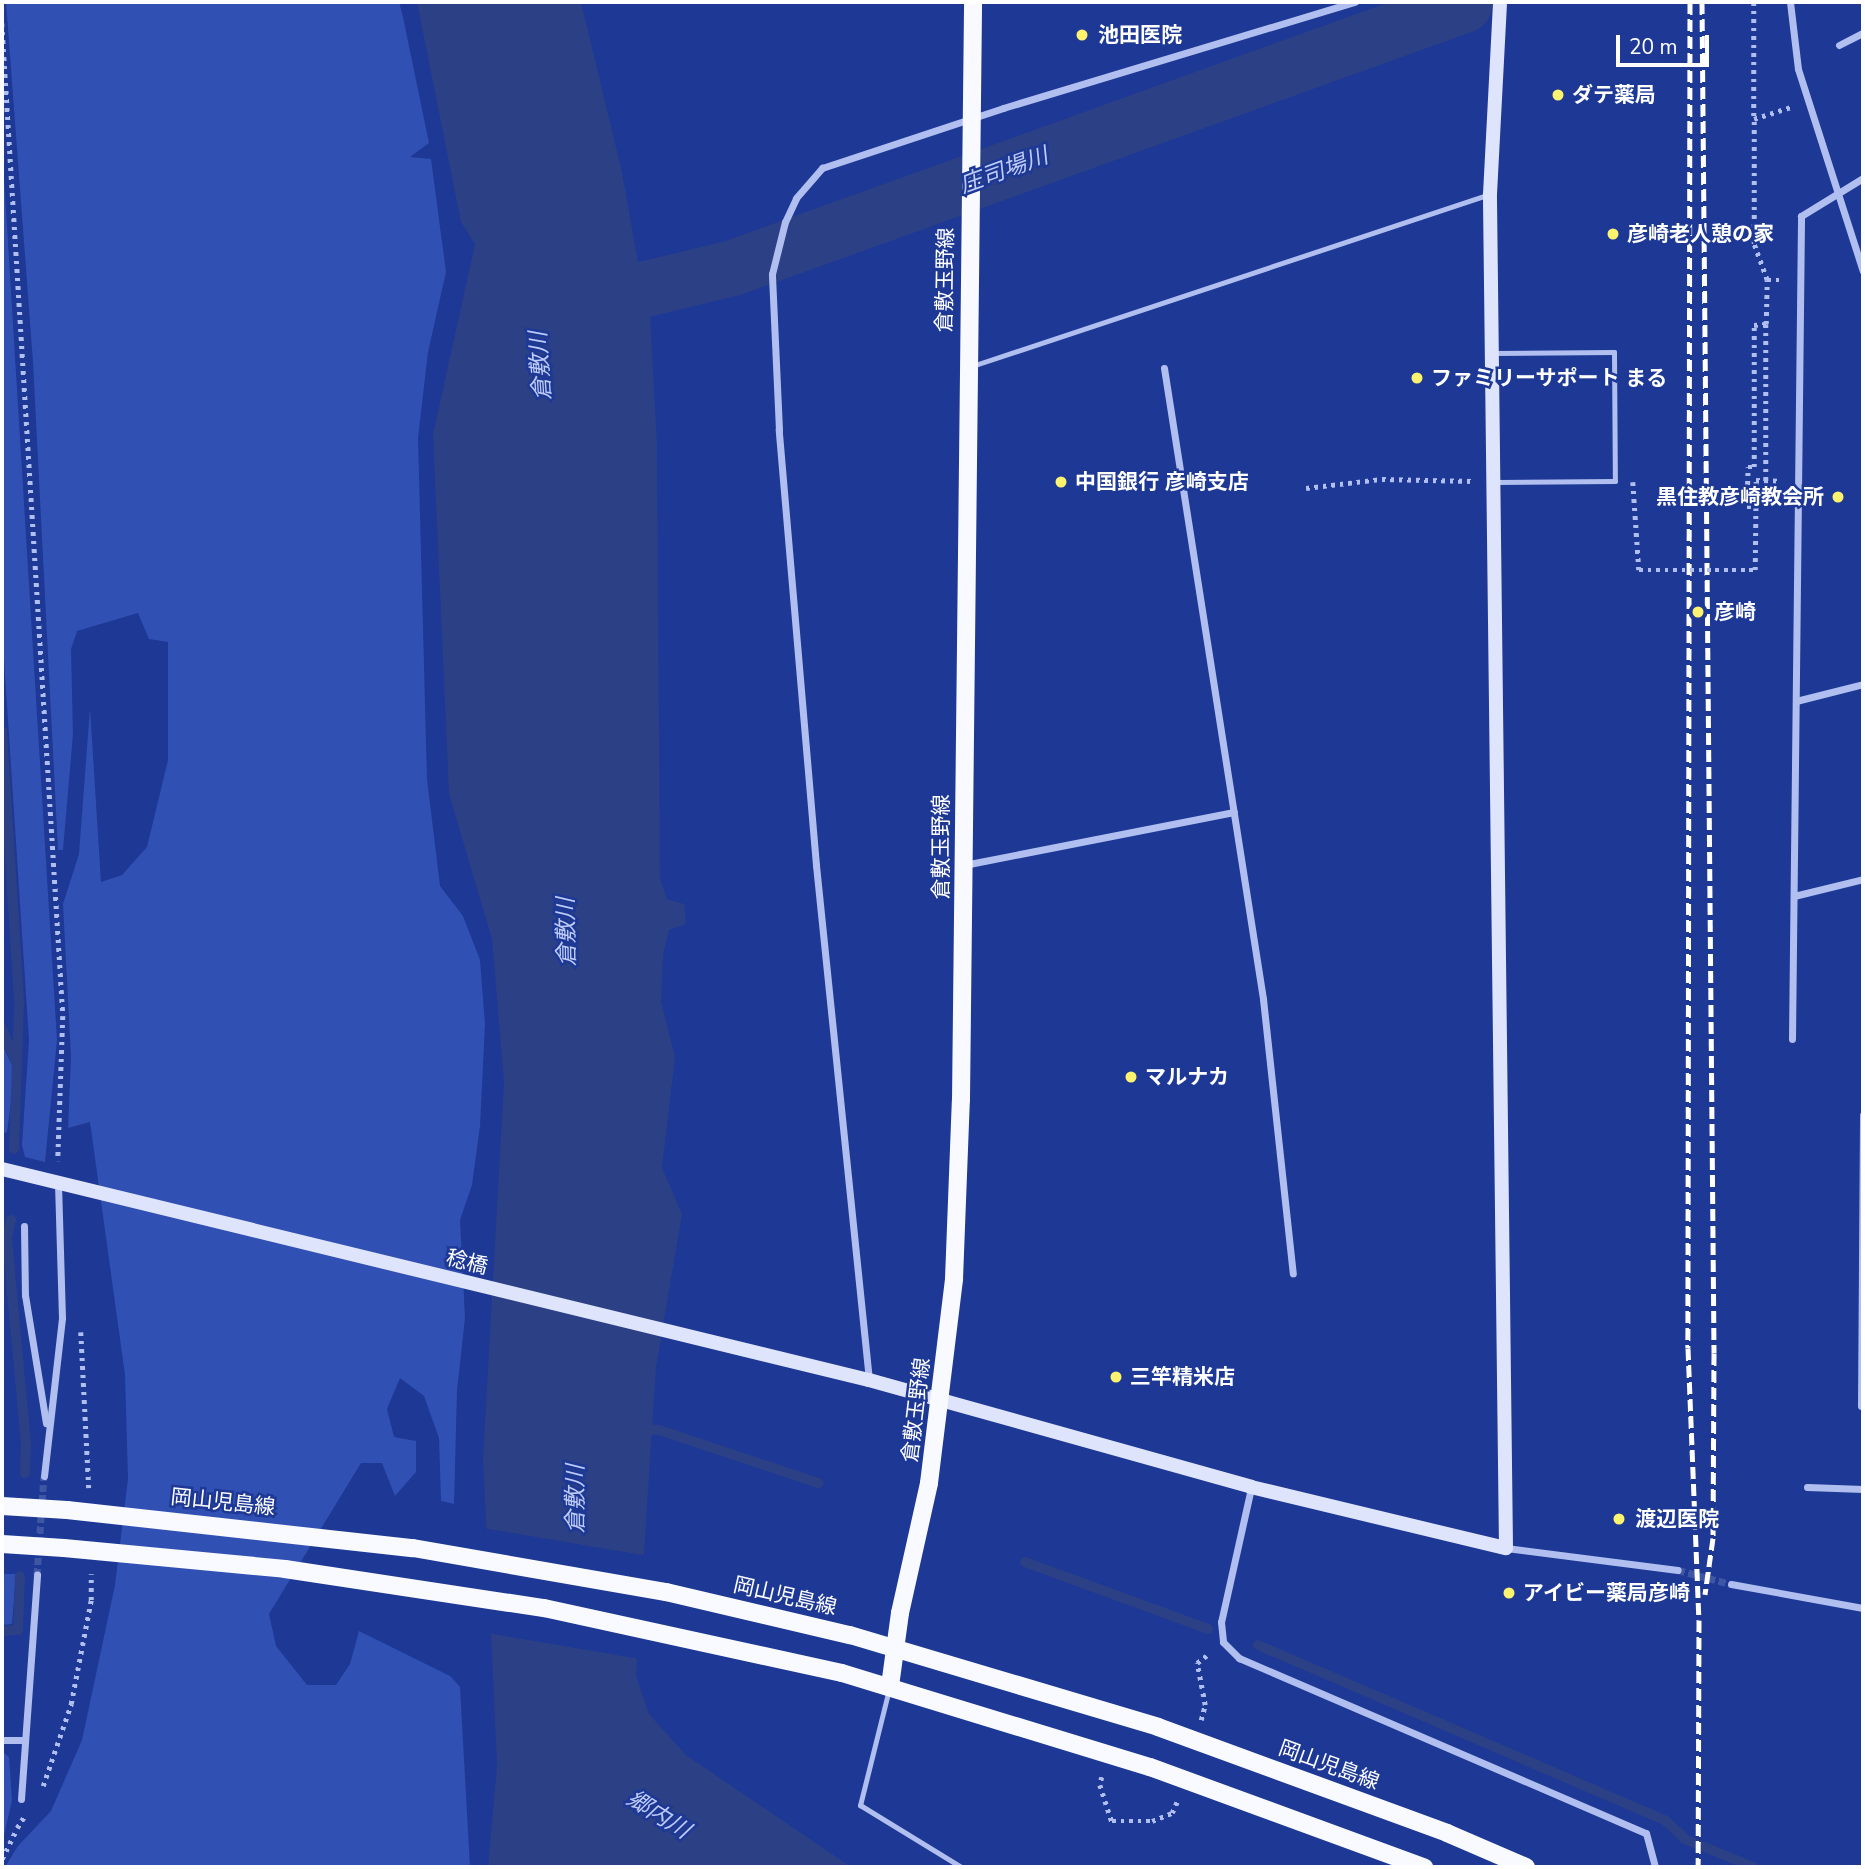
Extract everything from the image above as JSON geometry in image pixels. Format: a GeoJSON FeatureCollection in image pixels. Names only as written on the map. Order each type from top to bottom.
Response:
{"type":"FeatureCollection","features":[{"type":"Feature","properties":{"kind":"main road","name":"倉敷玉野線"},"geometry":{"type":"LineString","coordinates":[[890,1686],[942,1398],[954,1279],[961,1100],[973,2]]}},
{"type":"Feature","properties":{"kind":"main road","name":"岡山児島線"},"geometry":{"type":"LineString","coordinates":[[2,1506],[67,1510],[413,1548],[666,1592],[897,1646],[1158,1727],[1447,1833],[1525,1867]]}},
{"type":"Feature","properties":{"kind":"main road"},"geometry":{"type":"LineString","coordinates":[[2,1544],[285,1569],[544,1608],[842,1673],[1150,1766],[1424,1867]]}},
{"type":"Feature","properties":{"kind":"street"},"geometry":{"type":"LineString","coordinates":[[869,1380],[816,864],[779,430],[772,274],[785,222],[796,198],[822,168],[971,118],[1354,2]]}},
{"type":"Feature","properties":{"kind":"street"},"geometry":{"type":"LineString","coordinates":[[1500,2],[1490,194],[1494,353],[1506,1548],[1678,1570]]}},
{"type":"Feature","properties":{"kind":"street"},"geometry":{"type":"LineString","coordinates":[[1790,2],[1798,69],[1863,271]]}},
{"type":"Feature","properties":{"kind":"street"},"geometry":{"type":"LineString","coordinates":[[1839,45],[1863,33]]}},
{"type":"Feature","properties":{"kind":"street"},"geometry":{"type":"LineString","coordinates":[[1792,1039],[1801,216],[1863,178]]}},
{"type":"Feature","properties":{"kind":"street"},"geometry":{"type":"LineString","coordinates":[[1164,368],[1264,999],[1293,1273]]}},
{"type":"Feature","properties":{"kind":"street"},"geometry":{"type":"LineString","coordinates":[[1796,701],[1863,684]]}},
{"type":"Feature","properties":{"kind":"street"},"geometry":{"type":"LineString","coordinates":[[964,865],[1234,811]]}},
{"type":"Feature","properties":{"kind":"street"},"geometry":{"type":"LineString","coordinates":[[1794,896],[1863,879]]}},
{"type":"Feature","properties":{"kind":"street"},"geometry":{"type":"LineString","coordinates":[[1861,1406],[1863,1115]]}},
{"type":"Feature","properties":{"kind":"street","name":"稔橋"},"geometry":{"type":"LineString","coordinates":[[2,1169],[74,1189],[942,1398],[1251,1487],[1506,1548]]}},
{"type":"Feature","properties":{"kind":"street"},"geometry":{"type":"LineString","coordinates":[[44,1476],[47,1427],[58,1376],[62,1318],[58,1184]]}},
{"type":"Feature","properties":{"kind":"street"},"geometry":{"type":"LineString","coordinates":[[24,1226],[25,1295],[47,1427]]}},
{"type":"Feature","properties":{"kind":"street"},"geometry":{"type":"LineString","coordinates":[[1251,1487],[1221,1622],[1223,1642],[1238,1658],[1646,1833],[1655,1867]]}},
{"type":"Feature","properties":{"kind":"street"},"geometry":{"type":"LineString","coordinates":[[1807,1487],[1863,1489]]}},
{"type":"Feature","properties":{"kind":"street"},"geometry":{"type":"LineString","coordinates":[[21,1799],[37,1575]]}},
{"type":"Feature","properties":{"kind":"street"},"geometry":{"type":"LineString","coordinates":[[1731,1584],[1863,1608]]}},
{"type":"Feature","properties":{"kind":"street"},"geometry":{"type":"LineString","coordinates":[[2,1740],[24,1740]]}},
{"type":"Feature","properties":{"kind":"lane"},"geometry":{"type":"LineString","coordinates":[[967,368],[1490,194]]}},
{"type":"Feature","properties":{"kind":"lane"},"geometry":{"type":"LineString","coordinates":[[1494,353],[1614,352],[1615,481],[1495,482]]}},
{"type":"Feature","properties":{"kind":"lane"},"geometry":{"type":"LineString","coordinates":[[890,1686],[860,1805],[961,1867]]}},
{"type":"Feature","properties":{"kind":"path"},"geometry":{"type":"LineString","coordinates":[[1615,481],[1636,482],[1639,570],[1755,570],[1756,480],[1766,481],[1767,280],[1754,244],[1754,2]]}},
{"type":"Feature","properties":{"kind":"path"},"geometry":{"type":"LineString","coordinates":[[2,23],[63,1016],[58,1184]]}},
{"type":"Feature","properties":{"kind":"path"},"geometry":{"type":"LineString","coordinates":[[1754,119],[1809,102]]}},
{"type":"Feature","properties":{"kind":"path"},"geometry":{"type":"LineString","coordinates":[[1756,507],[1747,507],[1748,467],[1754,467],[1754,325],[1766,324]]}},
{"type":"Feature","properties":{"kind":"path"},"geometry":{"type":"LineString","coordinates":[[1306,488],[1382,479],[1495,482]]}},
{"type":"Feature","properties":{"kind":"path"},"geometry":{"type":"LineString","coordinates":[[1732,493],[1747,494]]}},
{"type":"Feature","properties":{"kind":"path"},"geometry":{"type":"LineString","coordinates":[[2,1859],[17,1828],[21,1799]]}},
{"type":"Feature","properties":{"kind":"shaded area"},"geometry":{"type":"Polygon","coordinates":[[[6,2],[399,2],[403,17],[429,143],[410,157],[431,159],[446,272],[428,352],[418,438],[427,779],[440,886],[463,916],[480,960],[485,1024],[480,1126],[472,1185],[460,1220],[465,1318],[457,1391],[454,1504],[441,1501],[439,1438],[424,1396],[400,1378],[387,1409],[394,1437],[416,1441],[416,1472],[395,1496],[382,1463],[361,1463],[269,1614],[276,1646],[307,1685],[336,1685],[350,1664],[359,1631],[450,1676],[460,1687],[470,1867],[5,1867],[18,1846],[51,1811],[82,1740],[115,1585],[128,1479],[125,1375],[90,1122],[68,1128],[71,1057],[63,904],[79,854],[90,708],[101,882],[122,875],[147,847],[168,760],[168,642],[149,639],[138,613],[77,631],[71,649],[73,734],[63,850],[58,850],[33,362],[6,2]]]}},
{"type":"Feature","properties":{"kind":"shaded area"},"geometry":{"type":"Polygon","coordinates":[[[2,145],[57,1040],[45,1162],[25,1157],[22,1145],[29,1040],[3,644],[2,145]]]}},
{"type":"Feature","properties":{"kind":"shaded area"},"geometry":{"type":"Polygon","coordinates":[[[2,1044],[15,1072],[7,1132],[2,1134],[2,1044]]]}},
{"type":"Feature","properties":{"kind":"shaded area"},"geometry":{"type":"Polygon","coordinates":[[[2,1574],[16,1574],[12,1624],[2,1625],[2,1574]]]}},
{"type":"Feature","properties":{"kind":"shaded area"},"geometry":{"type":"Polygon","coordinates":[[[2,1751],[9,1757],[12,1800],[2,1845],[2,1751]]]}},
{"type":"Feature","properties":{"kind":"water"},"geometry":{"type":"Polygon","coordinates":[[[417,2],[581,2],[622,172],[638,262],[648,276],[655,298],[650,313],[657,445],[660,878],[667,899],[684,904],[686,924],[669,930],[663,955],[661,1002],[675,1057],[662,1168],[682,1214],[656,1367],[636,1676],[649,1714],[686,1755],[851,1867],[488,1867],[497,1766],[483,1457],[504,1082],[492,939],[449,794],[433,434],[475,244],[461,222],[417,2]]]}},
{"type":"Feature","properties":{"kind":"pier"},"geometry":{"type":"Polygon","coordinates":[[[483,1528],[648,1556],[640,1659],[488,1633],[483,1528]]]}},
{"type":"Feature","properties":{"kind":"waterway","name":"庄司場川"},"geometry":{"type":"LineString","coordinates":[[576,306],[733,268],[1464,5]]}},
{"type":"Feature","properties":{"kind":"waterway"},"geometry":{"type":"LineString","coordinates":[[2,731],[19,1005],[14,1149]]}},
{"type":"Feature","properties":{"kind":"waterway"},"geometry":{"type":"LineString","coordinates":[[2,1029],[17,1065]]}},
{"type":"Feature","properties":{"kind":"waterway"},"geometry":{"type":"LineString","coordinates":[[11,1220],[7,1239],[26,1443],[25,1473]]}},
{"type":"Feature","properties":{"kind":"waterway"},"geometry":{"type":"LineString","coordinates":[[642,1429],[659,1430],[818,1483]]}},
{"type":"Feature","properties":{"kind":"waterway"},"geometry":{"type":"LineString","coordinates":[[1025,1562],[1208,1629]]}},
{"type":"Feature","properties":{"kind":"waterway"},"geometry":{"type":"LineString","coordinates":[[2,1631],[18,1630],[20,1576]]}},
{"type":"Feature","properties":{"kind":"waterway"},"geometry":{"type":"LineString","coordinates":[[1258,1645],[1666,1821],[1685,1839],[1753,1867]]}},
{"type":"Feature","properties":{"kind":"tunnel"},"geometry":{"type":"LineString","coordinates":[[37,1575],[44,1476]]}},
{"type":"Feature","properties":{"kind":"tunnel"},"geometry":{"type":"LineString","coordinates":[[1678,1570],[1731,1584]]}},
{"type":"Feature","properties":{"kind":"railway"},"geometry":{"type":"LineString","coordinates":[[1690,2],[1688,1348],[1699,1620],[1698,1867]]}},
{"type":"Feature","properties":{"kind":"railway"},"geometry":{"type":"LineString","coordinates":[[1702,2],[1714,1353],[1713,1538],[1705,1594]]}},
{"type":"Feature","properties":{"kind":"place","name":"池田医院"},"geometry":{"type":"Point","coordinates":[1082,35]}},
{"type":"Feature","properties":{"kind":"place","name":"ダテ薬局"},"geometry":{"type":"Point","coordinates":[1558,95]}},
{"type":"Feature","properties":{"kind":"place","name":"彦崎老人憩の家"},"geometry":{"type":"Point","coordinates":[1613,234]}},
{"type":"Feature","properties":{"kind":"place","name":"ファミリーサポート まる"},"geometry":{"type":"Point","coordinates":[1417,378]}},
{"type":"Feature","properties":{"kind":"place","name":"中国銀行 彦崎支店"},"geometry":{"type":"Point","coordinates":[1061,482]}},
{"type":"Feature","properties":{"kind":"place","name":"黒住教彦崎教会所"},"geometry":{"type":"Point","coordinates":[1838,497]}},
{"type":"Feature","properties":{"kind":"place","name":"彦崎"},"geometry":{"type":"Point","coordinates":[1698,612]}},
{"type":"Feature","properties":{"kind":"place","name":"マルナカ"},"geometry":{"type":"Point","coordinates":[1131,1077]}},
{"type":"Feature","properties":{"kind":"place","name":"三竿精米店"},"geometry":{"type":"Point","coordinates":[1116,1377]}},
{"type":"Feature","properties":{"kind":"place","name":"渡辺医院"},"geometry":{"type":"Point","coordinates":[1619,1519]}},
{"type":"Feature","properties":{"kind":"place","name":"アイビー薬局彦崎"},"geometry":{"type":"Point","coordinates":[1509,1593]}},
{"type":"Feature","properties":{"kind":"water label","name":"倉敷川"},"geometry":{"type":"Point","coordinates":[541,366]}},
{"type":"Feature","properties":{"kind":"water label","name":"倉敷川"},"geometry":{"type":"Point","coordinates":[567,932]}},
{"type":"Feature","properties":{"kind":"water label","name":"倉敷川"},"geometry":{"type":"Point","coordinates":[576,1499]}},
{"type":"Feature","properties":{"kind":"water label","name":"郷内川"},"geometry":{"type":"Point","coordinates":[658,1815]}}]}
